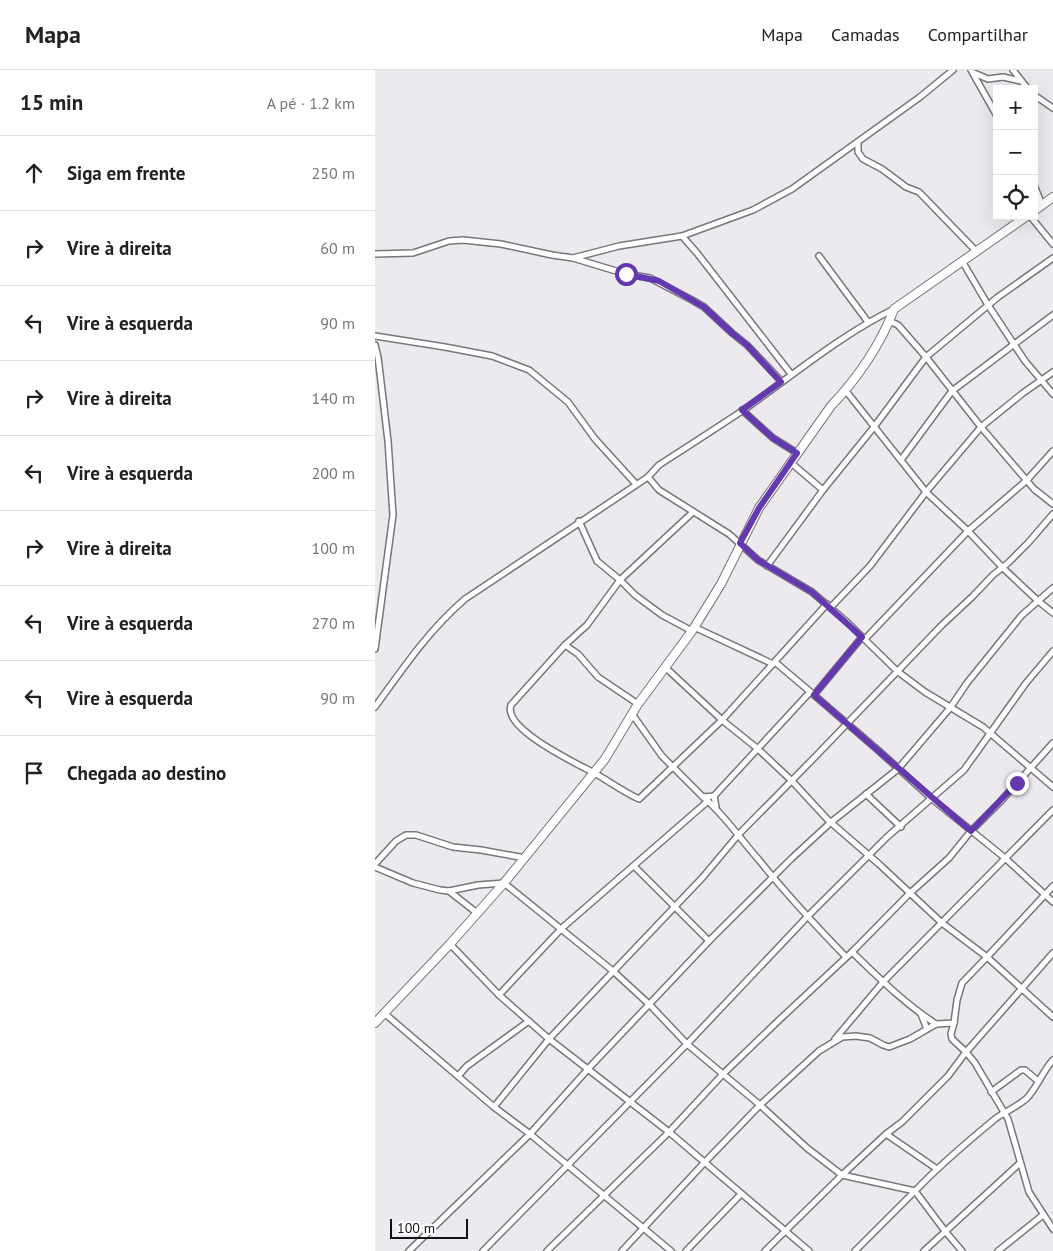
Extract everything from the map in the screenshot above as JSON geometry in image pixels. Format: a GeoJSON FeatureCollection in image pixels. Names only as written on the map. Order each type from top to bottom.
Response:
{"type":"FeatureCollection","features":[{"type":"Feature","properties":{"kind":"street"},"geometry":{"type":"LineString","coordinates":[[573,258],[619,246],[682,236],[761,205],[792,189],[920,97],[953,70]]}},
{"type":"Feature","properties":{"kind":"street"},"geometry":{"type":"LineString","coordinates":[[1013,70],[1024,85]]}},
{"type":"Feature","properties":{"kind":"street"},"geometry":{"type":"LineString","coordinates":[[972,71],[988,80],[1003,77],[1021,81]]}},
{"type":"Feature","properties":{"kind":"street"},"geometry":{"type":"LineString","coordinates":[[972,71],[993,109]]}},
{"type":"Feature","properties":{"kind":"street"},"geometry":{"type":"LineString","coordinates":[[1038,98],[1053,108]]}},
{"type":"Feature","properties":{"kind":"street"},"geometry":{"type":"LineString","coordinates":[[858,142],[858,152],[863,159],[882,169],[905,187],[919,192],[976,251]]}},
{"type":"Feature","properties":{"kind":"street"},"geometry":{"type":"LineString","coordinates":[[1038,195],[1042,205]]}},
{"type":"Feature","properties":{"kind":"street"},"geometry":{"type":"LineString","coordinates":[[1038,208],[1053,197]]}},
{"type":"Feature","properties":{"kind":"street"},"geometry":{"type":"LineString","coordinates":[[375,707],[402,668],[443,619],[465,599],[648,476],[659,466],[742,410],[791,374],[868,322],[894,309],[1022,220]]}},
{"type":"Feature","properties":{"kind":"street"},"geometry":{"type":"LineString","coordinates":[[1032,220],[1053,244]]}},
{"type":"Feature","properties":{"kind":"street"},"geometry":{"type":"LineString","coordinates":[[682,236],[697,252],[791,374]]}},
{"type":"Feature","properties":{"kind":"street"},"geometry":{"type":"LineString","coordinates":[[375,254],[413,253],[449,241],[463,240],[501,244],[552,256],[573,258],[626,274],[650,278],[704,307],[747,345],[781,382]]}},
{"type":"Feature","properties":{"kind":"street"},"geometry":{"type":"LineString","coordinates":[[819,256],[868,322]]}},
{"type":"Feature","properties":{"kind":"street"},"geometry":{"type":"LineString","coordinates":[[767,566],[926,357],[988,305],[1053,258]]}},
{"type":"Feature","properties":{"kind":"street"},"geometry":{"type":"LineString","coordinates":[[962,261],[1025,361],[1053,394]]}},
{"type":"Feature","properties":{"kind":"street"},"geometry":{"type":"LineString","coordinates":[[375,1023],[450,944],[504,883],[605,759],[639,704],[693,629],[721,584],[759,508],[831,406],[846,391],[886,329],[894,309]]}},
{"type":"Feature","properties":{"kind":"street"},"geometry":{"type":"LineString","coordinates":[[901,460],[952,391],[1053,315]]}},
{"type":"Feature","properties":{"kind":"street"},"geometry":{"type":"LineString","coordinates":[[889,320],[898,325],[926,357],[981,427],[1034,489],[1053,504]]}},
{"type":"Feature","properties":{"kind":"street"},"geometry":{"type":"LineString","coordinates":[[375,336],[493,356],[529,370],[568,402],[595,439],[635,483]]}},
{"type":"Feature","properties":{"kind":"street"},"geometry":{"type":"LineString","coordinates":[[375,344],[388,441],[393,515],[375,649]]}},
{"type":"Feature","properties":{"kind":"street"},"geometry":{"type":"LineString","coordinates":[[693,512],[621,580],[587,625],[565,645],[511,705],[510,714],[517,724],[558,755],[639,799],[722,720],[774,663],[870,566],[926,492],[981,427],[1023,393],[1053,372]]}},
{"type":"Feature","properties":{"kind":"street"},"geometry":{"type":"LineString","coordinates":[[846,391],[926,492],[968,531],[1002,568],[1053,612]]}},
{"type":"Feature","properties":{"kind":"street"},"geometry":{"type":"LineString","coordinates":[[742,410],[773,438],[797,453]]}},
{"type":"Feature","properties":{"kind":"street"},"geometry":{"type":"LineString","coordinates":[[499,995],[562,928],[634,866],[705,799],[714,796],[863,638],[968,531],[1027,480],[1053,451]]}},
{"type":"Feature","properties":{"kind":"street"},"geometry":{"type":"LineString","coordinates":[[790,462],[823,490]]}},
{"type":"Feature","properties":{"kind":"street"},"geometry":{"type":"LineString","coordinates":[[648,476],[659,490],[740,543],[758,560],[795,581],[829,606],[897,671],[925,692],[990,733],[1053,787]]}},
{"type":"Feature","properties":{"kind":"street"},"geometry":{"type":"LineString","coordinates":[[493,1107],[549,1039],[703,877],[739,834],[897,671],[993,575],[1028,543],[1053,514]]}},
{"type":"Feature","properties":{"kind":"street"},"geometry":{"type":"LineString","coordinates":[[579,522],[597,561],[621,580],[635,595],[662,615],[774,663],[812,693],[931,798],[1005,858],[1053,902]]}},
{"type":"Feature","properties":{"kind":"street"},"geometry":{"type":"LineString","coordinates":[[409,1251],[530,1134],[588,1069],[709,941],[773,877],[831,823],[898,769],[950,708],[967,683],[1006,634],[1037,600],[1053,588]]}},
{"type":"Feature","properties":{"kind":"street"},"geometry":{"type":"LineString","coordinates":[[565,645],[578,654],[598,678],[639,704]]}},
{"type":"Feature","properties":{"kind":"street"},"geometry":{"type":"LineString","coordinates":[[486,1250],[687,1044],[807,917],[887,837],[901,827],[964,770],[1026,683],[1053,651]]}},
{"type":"Feature","properties":{"kind":"street"},"geometry":{"type":"LineString","coordinates":[[666,668],[722,720],[758,749],[792,781],[831,823],[942,924],[987,957],[1053,1017]]}},
{"type":"Feature","properties":{"kind":"street"},"geometry":{"type":"LineString","coordinates":[[633,714],[655,748],[716,808],[807,917],[847,957]]}},
{"type":"Feature","properties":{"kind":"street"},"geometry":{"type":"LineString","coordinates":[[547,1251],[669,1132],[723,1074],[847,957],[909,894],[949,858],[971,831],[1053,743]]}},
{"type":"Feature","properties":{"kind":"street"},"geometry":{"type":"LineString","coordinates":[[866,794],[901,827]]}},
{"type":"Feature","properties":{"kind":"street"},"geometry":{"type":"LineString","coordinates":[[714,796],[716,808]]}},
{"type":"Feature","properties":{"kind":"street"},"geometry":{"type":"LineString","coordinates":[[833,1041],[883,982],[1053,810]]}},
{"type":"Feature","properties":{"kind":"street"},"geometry":{"type":"LineString","coordinates":[[525,858],[453,847],[416,834],[406,836],[397,841],[375,866],[413,883],[449,891],[478,885],[504,883],[613,971],[687,1044],[807,1148],[842,1175],[915,1192],[962,1251]]}},
{"type":"Feature","properties":{"kind":"street"},"geometry":{"type":"LineString","coordinates":[[634,866],[709,941]]}},
{"type":"Feature","properties":{"kind":"street"},"geometry":{"type":"LineString","coordinates":[[1053,886],[962,984],[951,1034],[951,1038],[966,1052],[1009,1119],[1029,1192],[1053,1229]]}},
{"type":"Feature","properties":{"kind":"street"},"geometry":{"type":"LineString","coordinates":[[449,891],[477,913]]}},
{"type":"Feature","properties":{"kind":"street"},"geometry":{"type":"LineString","coordinates":[[450,944],[499,995],[529,1022],[669,1132],[703,1163],[809,1251]]}},
{"type":"Feature","properties":{"kind":"street"},"geometry":{"type":"LineString","coordinates":[[852,952],[920,1014],[937,1024]]}},
{"type":"Feature","properties":{"kind":"street"},"geometry":{"type":"LineString","coordinates":[[765,1251],[842,1175],[886,1134],[902,1122],[948,1076],[966,1052],[1053,953]]}},
{"type":"Feature","properties":{"kind":"street"},"geometry":{"type":"LineString","coordinates":[[384,1013],[493,1107],[530,1134],[671,1251]]}},
{"type":"Feature","properties":{"kind":"street"},"geometry":{"type":"LineString","coordinates":[[920,1014],[927,1029]]}},
{"type":"Feature","properties":{"kind":"street"},"geometry":{"type":"LineString","coordinates":[[458,1076],[467,1066],[529,1022]]}},
{"type":"Feature","properties":{"kind":"street"},"geometry":{"type":"LineString","coordinates":[[622,1251],[703,1163],[760,1106],[819,1051],[833,1041],[842,1037],[855,1036],[871,1038],[883,1046],[889,1047],[937,1024],[954,1023]]}},
{"type":"Feature","properties":{"kind":"street"},"geometry":{"type":"LineString","coordinates":[[855,1251],[937,1169],[1005,1112],[1027,1099],[1053,1060]]}},
{"type":"Feature","properties":{"kind":"street"},"geometry":{"type":"LineString","coordinates":[[991,1092],[1021,1070],[1025,1070],[1038,1081]]}},
{"type":"Feature","properties":{"kind":"street"},"geometry":{"type":"LineString","coordinates":[[886,1134],[937,1169]]}},
{"type":"Feature","properties":{"kind":"street"},"geometry":{"type":"LineString","coordinates":[[925,1251],[1020,1163]]}},
{"type":"Feature","properties":{"kind":"street"},"geometry":{"type":"LineString","coordinates":[[686,1251],[741,1194]]}},
{"type":"Feature","properties":{"kind":"street"},"geometry":{"type":"LineString","coordinates":[[999,1251],[1043,1215]]}},
{"type":"Feature","properties":{"kind":"route"},"geometry":{"type":"LineString","coordinates":[[626,274],[659,281],[704,307],[747,345],[781,382],[742,410],[773,438],[797,453],[759,508],[740,543],[758,560],[812,592],[862,637],[814,695],[971,831],[1017,783]]}}]}
